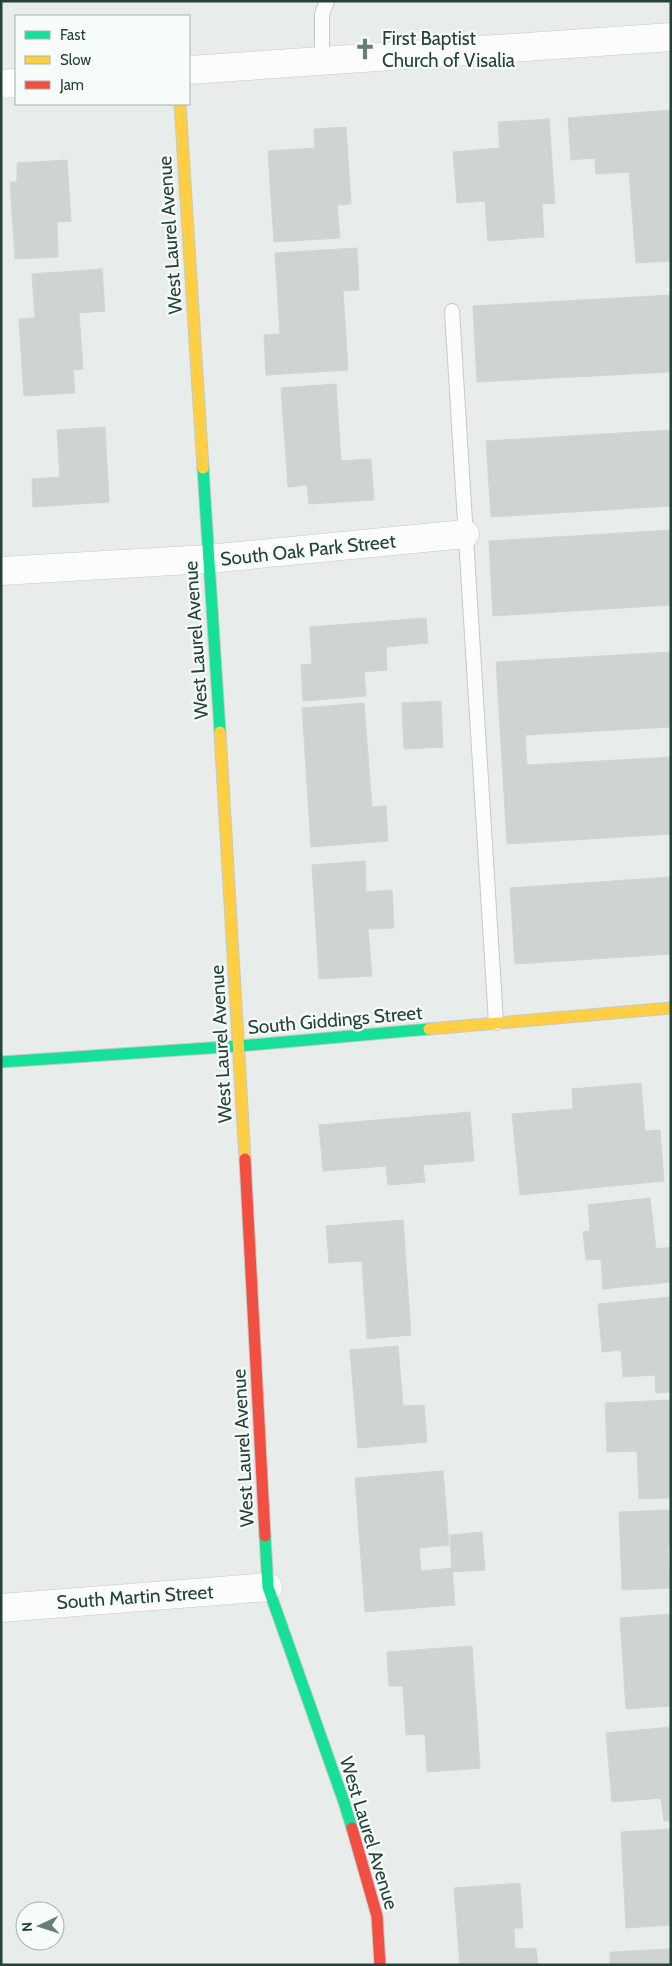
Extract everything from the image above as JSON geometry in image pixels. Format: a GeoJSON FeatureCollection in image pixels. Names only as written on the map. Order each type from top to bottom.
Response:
{"type":"FeatureCollection","features":[{"type":"Feature","properties":{"kind":"street"},"geometry":{"type":"LineString","coordinates":[[190,70],[671,37]]}},
{"type":"Feature","properties":{"kind":"street"},"geometry":{"type":"LineString","coordinates":[[1,84],[15,83]]}},
{"type":"Feature","properties":{"kind":"street","name":"West Laurel Avenue"},"geometry":{"type":"LineString","coordinates":[[180,105],[239,1046],[268,1587],[344,1802],[377,1916],[380,1965]]}},
{"type":"Feature","properties":{"kind":"street","name":"South Oak Park Street"},"geometry":{"type":"LineString","coordinates":[[1,571],[208,559],[465,534]]}},
{"type":"Feature","properties":{"kind":"street","name":"South Giddings Street"},"geometry":{"type":"LineString","coordinates":[[1,1062],[239,1046],[671,1008]]}},
{"type":"Feature","properties":{"kind":"street","name":"South Martin Street"},"geometry":{"type":"LineString","coordinates":[[1,1608],[268,1587]]}},
{"type":"Feature","properties":{"kind":"lane"},"geometry":{"type":"LineString","coordinates":[[322,61],[322,14],[328,1]]}},
{"type":"Feature","properties":{"kind":"lane"},"geometry":{"type":"LineString","coordinates":[[452,311],[496,1024]]}},
{"type":"Feature","properties":{"kind":"building"},"geometry":{"type":"Polygon","coordinates":[[[671,110],[671,261],[636,263],[629,172],[596,174],[595,158],[571,160],[568,118],[671,110]]]}},
{"type":"Feature","properties":{"kind":"building"},"geometry":{"type":"Polygon","coordinates":[[[549,119],[555,203],[542,204],[544,237],[488,241],[485,201],[457,203],[453,152],[500,148],[498,122],[549,119]]]}},
{"type":"Feature","properties":{"kind":"building"},"geometry":{"type":"Polygon","coordinates":[[[346,127],[351,204],[337,205],[340,238],[274,242],[268,151],[315,148],[314,129],[346,127]]]}},
{"type":"Feature","properties":{"kind":"building"},"geometry":{"type":"Polygon","coordinates":[[[67,160],[71,221],[57,222],[58,257],[15,259],[10,182],[17,182],[17,163],[67,160]]]}},
{"type":"Feature","properties":{"kind":"building"},"geometry":{"type":"Polygon","coordinates":[[[357,248],[359,290],[343,291],[348,370],[266,375],[264,335],[280,334],[275,253],[357,248]]]}},
{"type":"Feature","properties":{"kind":"building"},"geometry":{"type":"Polygon","coordinates":[[[102,269],[105,311],[79,313],[83,369],[73,370],[75,393],[24,396],[19,319],[35,318],[32,274],[102,269]]]}},
{"type":"Feature","properties":{"kind":"building"},"geometry":{"type":"Polygon","coordinates":[[[671,295],[671,372],[477,382],[473,306],[671,295]]]}},
{"type":"Feature","properties":{"kind":"building"},"geometry":{"type":"Polygon","coordinates":[[[336,384],[341,461],[371,459],[374,500],[309,504],[307,485],[288,487],[281,388],[336,384]]]}},
{"type":"Feature","properties":{"kind":"building"},"geometry":{"type":"Polygon","coordinates":[[[105,427],[109,502],[33,507],[32,479],[60,477],[57,430],[105,427]]]}},
{"type":"Feature","properties":{"kind":"building"},"geometry":{"type":"Polygon","coordinates":[[[671,430],[671,506],[491,517],[486,441],[671,430]]]}},
{"type":"Feature","properties":{"kind":"building"},"geometry":{"type":"Polygon","coordinates":[[[671,530],[671,605],[493,616],[489,541],[671,530]]]}},
{"type":"Feature","properties":{"kind":"building"},"geometry":{"type":"Polygon","coordinates":[[[426,618],[428,643],[386,647],[387,670],[364,672],[366,696],[303,701],[301,665],[312,664],[310,627],[426,618]]]}},
{"type":"Feature","properties":{"kind":"building"},"geometry":{"type":"Polygon","coordinates":[[[671,652],[671,727],[525,735],[527,765],[671,757],[671,834],[507,844],[496,662],[671,652]]]}},
{"type":"Feature","properties":{"kind":"building"},"geometry":{"type":"Polygon","coordinates":[[[441,701],[443,747],[404,749],[402,703],[441,701]]]}},
{"type":"Feature","properties":{"kind":"building"},"geometry":{"type":"Polygon","coordinates":[[[364,703],[372,807],[386,806],[388,841],[311,847],[302,708],[364,703]]]}},
{"type":"Feature","properties":{"kind":"building"},"geometry":{"type":"Polygon","coordinates":[[[365,861],[366,892],[392,890],[394,928],[368,929],[372,976],[319,979],[312,865],[365,861]]]}},
{"type":"Feature","properties":{"kind":"building"},"geometry":{"type":"Polygon","coordinates":[[[671,877],[671,954],[515,964],[510,888],[671,877]]]}},
{"type":"Feature","properties":{"kind":"building"},"geometry":{"type":"Polygon","coordinates":[[[641,1083],[645,1131],[660,1130],[664,1181],[520,1195],[512,1114],[573,1109],[572,1089],[641,1083]]]}},
{"type":"Feature","properties":{"kind":"building"},"geometry":{"type":"Polygon","coordinates":[[[470,1112],[474,1161],[423,1165],[425,1182],[388,1185],[386,1166],[323,1171],[319,1125],[470,1112]]]}},
{"type":"Feature","properties":{"kind":"building"},"geometry":{"type":"Polygon","coordinates":[[[650,1198],[656,1249],[671,1247],[671,1282],[603,1289],[601,1259],[586,1260],[583,1232],[590,1231],[588,1205],[650,1198]]]}},
{"type":"Feature","properties":{"kind":"building"},"geometry":{"type":"Polygon","coordinates":[[[403,1220],[411,1335],[367,1339],[362,1261],[329,1263],[326,1226],[403,1220]]]}},
{"type":"Feature","properties":{"kind":"building"},"geometry":{"type":"Polygon","coordinates":[[[670,1297],[671,1392],[656,1393],[655,1375],[623,1377],[621,1350],[602,1352],[598,1304],[670,1297]]]}},
{"type":"Feature","properties":{"kind":"building"},"geometry":{"type":"Polygon","coordinates":[[[398,1346],[403,1406],[424,1405],[427,1442],[358,1448],[350,1350],[398,1346]]]}},
{"type":"Feature","properties":{"kind":"building"},"geometry":{"type":"Polygon","coordinates":[[[671,1400],[671,1498],[639,1499],[637,1451],[607,1452],[605,1403],[671,1400]]]}},
{"type":"Feature","properties":{"kind":"building"},"geometry":{"type":"Polygon","coordinates":[[[443,1471],[449,1545],[419,1548],[421,1571],[452,1568],[455,1605],[365,1612],[355,1478],[443,1471]]]}},
{"type":"Feature","properties":{"kind":"building"},"geometry":{"type":"Polygon","coordinates":[[[671,1510],[671,1547],[668,1547],[670,1588],[622,1590],[619,1512],[671,1510]]]}},
{"type":"Feature","properties":{"kind":"building"},"geometry":{"type":"Polygon","coordinates":[[[482,1532],[485,1570],[452,1572],[450,1535],[482,1532]]]}},
{"type":"Feature","properties":{"kind":"building"},"geometry":{"type":"Polygon","coordinates":[[[671,1614],[671,1706],[626,1709],[620,1618],[671,1614]]]}},
{"type":"Feature","properties":{"kind":"building"},"geometry":{"type":"Polygon","coordinates":[[[472,1646],[480,1768],[427,1772],[425,1734],[406,1735],[403,1686],[389,1686],[387,1652],[472,1646]]]}},
{"type":"Feature","properties":{"kind":"building"},"geometry":{"type":"Polygon","coordinates":[[[671,1727],[671,1821],[664,1821],[661,1798],[612,1802],[606,1733],[671,1727]]]}},
{"type":"Feature","properties":{"kind":"building"},"geometry":{"type":"Polygon","coordinates":[[[671,1829],[671,1925],[626,1928],[621,1832],[671,1829]]]}},
{"type":"Feature","properties":{"kind":"building"},"geometry":{"type":"Polygon","coordinates":[[[520,1883],[523,1928],[514,1928],[515,1949],[536,1948],[538,1965],[460,1965],[454,1888],[520,1883]]]}},
{"type":"Feature","properties":{"kind":"building"},"geometry":{"type":"Polygon","coordinates":[[[671,1949],[671,1965],[610,1965],[610,1952],[671,1949]]]}},
{"type":"Feature","properties":{"kind":"traffic: fast"},"geometry":{"type":"LineString","coordinates":[[203,468],[220,732]]}},
{"type":"Feature","properties":{"kind":"traffic: fast"},"geometry":{"type":"LineString","coordinates":[[1,1062],[239,1046],[429,1029]]}},
{"type":"Feature","properties":{"kind":"traffic: fast"},"geometry":{"type":"LineString","coordinates":[[265,1536],[268,1587],[352,1828]]}},
{"type":"Feature","properties":{"kind":"traffic: slow"},"geometry":{"type":"LineString","coordinates":[[180,105],[203,468]]}},
{"type":"Feature","properties":{"kind":"traffic: slow"},"geometry":{"type":"LineString","coordinates":[[220,732],[245,1159]]}},
{"type":"Feature","properties":{"kind":"traffic: slow"},"geometry":{"type":"LineString","coordinates":[[429,1029],[671,1008]]}},
{"type":"Feature","properties":{"kind":"traffic: jam"},"geometry":{"type":"LineString","coordinates":[[245,1159],[265,1536]]}},
{"type":"Feature","properties":{"kind":"traffic: jam"},"geometry":{"type":"LineString","coordinates":[[352,1828],[377,1916],[380,1965]]}},
{"type":"Feature","properties":{"kind":"place","name":"First Baptist Church of Visalia"},"geometry":{"type":"Point","coordinates":[365,49]}}]}
